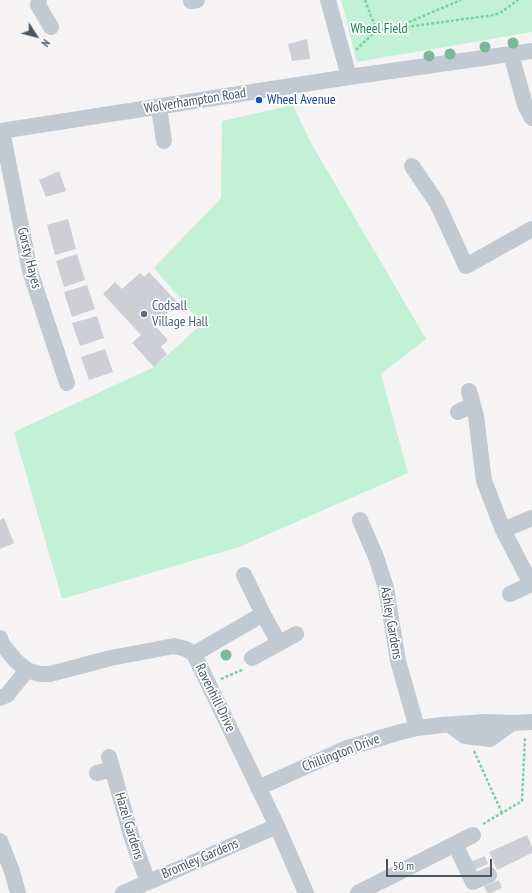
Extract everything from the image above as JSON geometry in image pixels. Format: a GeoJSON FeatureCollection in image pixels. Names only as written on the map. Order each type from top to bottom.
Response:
{"type":"FeatureCollection","features":[{"type":"Feature","properties":{"kind":"street"},"geometry":{"type":"LineString","coordinates":[[39,0],[38,5],[51,27]]}},
{"type":"Feature","properties":{"kind":"street"},"geometry":{"type":"LineString","coordinates":[[328,0],[349,78]]}},
{"type":"Feature","properties":{"kind":"street","name":"Wolverhampton Road"},"geometry":{"type":"LineString","coordinates":[[1,131],[532,51]]}},
{"type":"Feature","properties":{"kind":"street"},"geometry":{"type":"LineString","coordinates":[[511,54],[525,105],[532,118]]}},
{"type":"Feature","properties":{"kind":"street"},"geometry":{"type":"LineString","coordinates":[[159,106],[164,141]]}},
{"type":"Feature","properties":{"kind":"street","name":"Gorsty Hayes"},"geometry":{"type":"LineString","coordinates":[[1,131],[30,271],[67,383]]}},
{"type":"Feature","properties":{"kind":"street"},"geometry":{"type":"LineString","coordinates":[[412,166],[437,203],[466,266],[532,229]]}},
{"type":"Feature","properties":{"kind":"street"},"geometry":{"type":"LineString","coordinates":[[458,412],[471,398],[479,435],[484,481],[503,530],[531,584],[510,594]]}},
{"type":"Feature","properties":{"kind":"street"},"geometry":{"type":"LineString","coordinates":[[503,530],[532,518]]}},
{"type":"Feature","properties":{"kind":"street","name":"Ashley Gardens"},"geometry":{"type":"LineString","coordinates":[[360,520],[376,557],[386,588],[391,613],[392,633],[398,661],[417,728]]}},
{"type":"Feature","properties":{"kind":"street"},"geometry":{"type":"LineString","coordinates":[[244,575],[279,643]]}},
{"type":"Feature","properties":{"kind":"street"},"geometry":{"type":"LineString","coordinates":[[194,654],[263,614]]}},
{"type":"Feature","properties":{"kind":"street"},"geometry":{"type":"LineString","coordinates":[[250,662],[296,634]]}},
{"type":"Feature","properties":{"kind":"street","name":"Ravenhill Drive"},"geometry":{"type":"LineString","coordinates":[[0,638],[2,644],[16,662],[27,670],[39,674],[50,674],[111,658],[174,646],[186,649],[194,654],[277,826],[306,893]]}},
{"type":"Feature","properties":{"kind":"street"},"geometry":{"type":"LineString","coordinates":[[0,698],[7,695],[27,670]]}},
{"type":"Feature","properties":{"kind":"street","name":"Chillington Drive"},"geometry":{"type":"LineString","coordinates":[[258,788],[347,748],[379,737],[417,728],[485,722],[512,723],[529,728]]}},
{"type":"Feature","properties":{"kind":"street","name":"Hazel Gardens"},"geometry":{"type":"LineString","coordinates":[[106,767],[148,882]]}},
{"type":"Feature","properties":{"kind":"street","name":"Bromley Gardens"},"geometry":{"type":"LineString","coordinates":[[123,893],[277,826]]}},
{"type":"Feature","properties":{"kind":"street"},"geometry":{"type":"LineString","coordinates":[[358,893],[473,835]]}},
{"type":"Feature","properties":{"kind":"street"},"geometry":{"type":"LineString","coordinates":[[0,841],[12,871],[18,893]]}},
{"type":"Feature","properties":{"kind":"street"},"geometry":{"type":"LineString","coordinates":[[455,844],[473,882],[489,875]]}},
{"type":"Feature","properties":{"kind":"path"},"geometry":{"type":"LineString","coordinates":[[365,0],[371,19],[378,28],[384,30],[494,15],[500,13],[518,0]]}},
{"type":"Feature","properties":{"kind":"path"},"geometry":{"type":"LineString","coordinates":[[392,29],[461,0]]}},
{"type":"Feature","properties":{"kind":"path"},"geometry":{"type":"LineString","coordinates":[[344,61],[378,28]]}},
{"type":"Feature","properties":{"kind":"path"},"geometry":{"type":"LineString","coordinates":[[216,682],[250,662]]}},
{"type":"Feature","properties":{"kind":"path"},"geometry":{"type":"LineString","coordinates":[[473,835],[484,824],[522,801],[529,728]]}},
{"type":"Feature","properties":{"kind":"path"},"geometry":{"type":"LineString","coordinates":[[472,745],[502,813]]}},
{"type":"Feature","properties":{"kind":"green space","name":"Wheel Field"},"geometry":{"type":"Polygon","coordinates":[[[341,0],[532,0],[532,32],[357,62],[341,0]]]}},
{"type":"Feature","properties":{"kind":"green space"},"geometry":{"type":"Polygon","coordinates":[[[293,105],[311,143],[426,339],[381,374],[408,473],[239,547],[62,599],[14,432],[154,367],[202,324],[154,268],[221,198],[222,121],[293,105]]]}},
{"type":"Feature","properties":{"kind":"building"},"geometry":{"type":"Polygon","coordinates":[[[307,39],[310,59],[292,61],[288,44],[307,39]]]}},
{"type":"Feature","properties":{"kind":"building"},"geometry":{"type":"Polygon","coordinates":[[[59,171],[66,191],[46,197],[39,180],[59,171]]]}},
{"type":"Feature","properties":{"kind":"building"},"geometry":{"type":"Polygon","coordinates":[[[68,219],[76,249],[55,255],[47,225],[68,219]]]}},
{"type":"Feature","properties":{"kind":"building"},"geometry":{"type":"Polygon","coordinates":[[[77,254],[85,280],[64,287],[56,261],[77,254]]]}},
{"type":"Feature","properties":{"kind":"building","name":"Codsall Village Hall"},"geometry":{"type":"Polygon","coordinates":[[[149,272],[178,303],[154,325],[168,340],[161,347],[167,354],[154,367],[132,343],[141,335],[103,294],[115,282],[122,289],[140,273],[144,277],[149,272]]]}},
{"type":"Feature","properties":{"kind":"building"},"geometry":{"type":"Polygon","coordinates":[[[87,285],[95,309],[72,317],[64,292],[87,285]]]}},
{"type":"Feature","properties":{"kind":"building"},"geometry":{"type":"Polygon","coordinates":[[[97,316],[104,338],[80,346],[72,323],[97,316]]]}},
{"type":"Feature","properties":{"kind":"building"},"geometry":{"type":"Polygon","coordinates":[[[105,349],[113,372],[89,380],[81,357],[105,349]]]}},
{"type":"Feature","properties":{"kind":"building"},"geometry":{"type":"Polygon","coordinates":[[[4,518],[14,543],[0,549],[0,520],[4,518]]]}},
{"type":"Feature","properties":{"kind":"building"},"geometry":{"type":"Polygon","coordinates":[[[527,835],[532,847],[532,853],[497,870],[489,852],[527,835]]]}},
{"type":"Feature","properties":{"kind":"building"},"geometry":{"type":"Polygon","coordinates":[[[485,856],[488,864],[474,870],[470,862],[485,856]]]}},
{"type":"Feature","properties":{"kind":"building"},"geometry":{"type":"Polygon","coordinates":[[[499,880],[502,888],[491,893],[487,893],[484,886],[499,880]]]}},
{"type":"Feature","properties":{"kind":"place","name":"Wheel Avenue"},"geometry":{"type":"Point","coordinates":[259,100]}},
{"type":"Feature","properties":{"kind":"place","name":"Codsall Village Hall"},"geometry":{"type":"Point","coordinates":[144,314]}}]}
